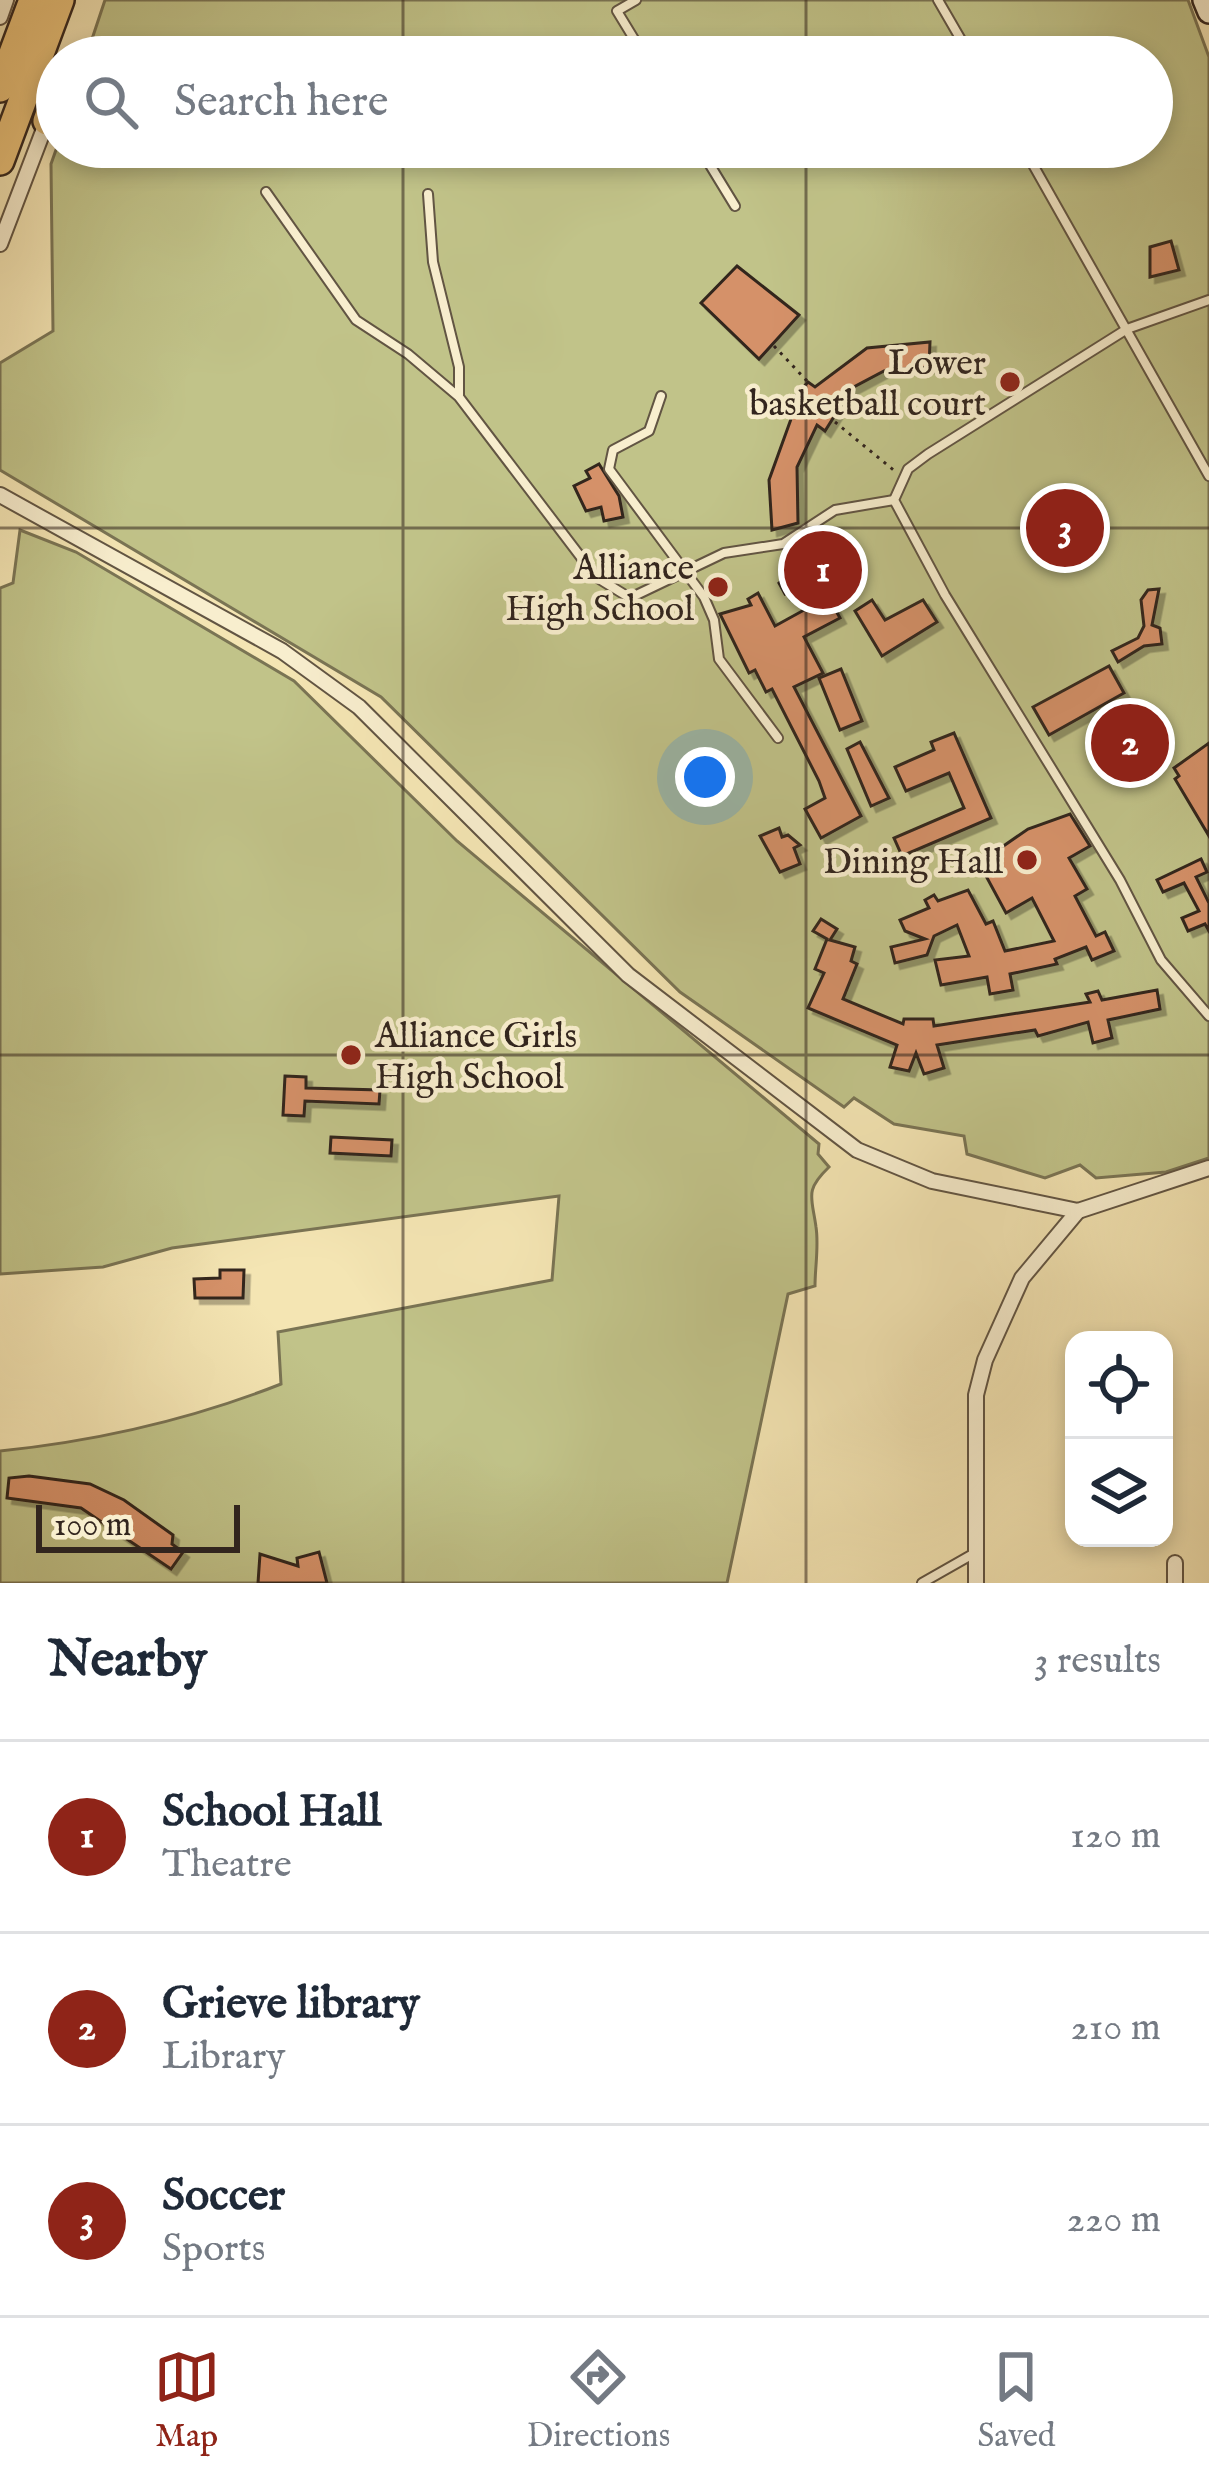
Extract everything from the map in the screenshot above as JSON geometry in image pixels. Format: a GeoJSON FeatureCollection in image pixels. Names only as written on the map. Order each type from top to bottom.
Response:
{"type":"FeatureCollection","features":[{"type":"Feature","properties":{"kind":"highway"},"geometry":{"type":"LineString","coordinates":[[0,88],[33,0]]}},
{"type":"Feature","properties":{"kind":"highway"},"geometry":{"type":"LineString","coordinates":[[60,36],[61,0]]}},
{"type":"Feature","properties":{"kind":"highway"},"geometry":{"type":"LineString","coordinates":[[47,36],[61,0]]}},
{"type":"Feature","properties":{"kind":"highway"},"geometry":{"type":"LineString","coordinates":[[0,161],[36,66]]}},
{"type":"Feature","properties":{"kind":"main road"},"geometry":{"type":"LineString","coordinates":[[1204,0],[1209,12]]}},
{"type":"Feature","properties":{"kind":"street"},"geometry":{"type":"LineString","coordinates":[[0,17],[6,0]]}},
{"type":"Feature","properties":{"kind":"street"},"geometry":{"type":"LineString","coordinates":[[0,244],[36,150]]}},
{"type":"Feature","properties":{"kind":"street"},"geometry":{"type":"LineString","coordinates":[[0,495],[282,651],[359,707],[628,975],[823,1128],[883,1163],[932,1181],[1078,1211],[1209,1168]]}},
{"type":"Feature","properties":{"kind":"street"},"geometry":{"type":"LineString","coordinates":[[976,1583],[976,1395],[985,1360],[1022,1278],[1078,1211]]}},
{"type":"Feature","properties":{"kind":"street"},"geometry":{"type":"LineString","coordinates":[[1175,1564],[1175,1583]]}},
{"type":"Feature","properties":{"kind":"lane"},"geometry":{"type":"LineString","coordinates":[[632,36],[617,11],[636,0]]}},
{"type":"Feature","properties":{"kind":"lane"},"geometry":{"type":"LineString","coordinates":[[938,0],[959,36]]}},
{"type":"Feature","properties":{"kind":"lane"},"geometry":{"type":"LineString","coordinates":[[712,168],[735,206]]}},
{"type":"Feature","properties":{"kind":"lane"},"geometry":{"type":"LineString","coordinates":[[1035,168],[1209,476]]}},
{"type":"Feature","properties":{"kind":"lane"},"geometry":{"type":"LineString","coordinates":[[266,192],[356,320],[409,354],[459,397],[596,578],[630,598],[734,550],[783,544],[848,505],[894,500]]}},
{"type":"Feature","properties":{"kind":"lane"},"geometry":{"type":"LineString","coordinates":[[428,194],[433,262],[459,368],[459,397]]}},
{"type":"Feature","properties":{"kind":"lane"},"geometry":{"type":"LineString","coordinates":[[1209,300],[1127,329],[928,454],[902,477],[894,500],[945,596],[1120,880],[1161,960],[1209,1016]]}},
{"type":"Feature","properties":{"kind":"lane"},"geometry":{"type":"LineString","coordinates":[[662,396],[649,431],[613,450],[609,469],[688,572],[714,620],[718,659],[778,738]]}},
{"type":"Feature","properties":{"kind":"lane"},"geometry":{"type":"LineString","coordinates":[[922,1583],[973,1555]]}},
{"type":"Feature","properties":{"kind":"path"},"geometry":{"type":"LineString","coordinates":[[774,346],[808,382]]}},
{"type":"Feature","properties":{"kind":"path"},"geometry":{"type":"LineString","coordinates":[[835,422],[902,477]]}},
{"type":"Feature","properties":{"kind":"green space","name":"Alliance High School"},"geometry":{"type":"Polygon","coordinates":[[[105,0],[1188,0],[1209,57],[1209,1158],[1166,1172],[1096,1178],[1080,1165],[1045,1178],[967,1154],[964,1136],[894,1124],[854,1098],[844,1107],[680,992],[381,697],[0,470],[0,363],[53,331],[51,168],[1173,168],[1173,36],[93,36],[105,0]]]}},
{"type":"Feature","properties":{"kind":"green space","name":"Alliance Girls High School"},"geometry":{"type":"Polygon","coordinates":[[[20,530],[76,552],[294,681],[457,841],[819,1144],[818,1154],[829,1167],[812,1195],[815,1286],[788,1294],[727,1583],[0,1583],[0,1451],[143,1427],[281,1384],[278,1332],[552,1280],[559,1196],[172,1248],[103,1267],[0,1274],[0,588],[13,583],[20,530]]]}},
{"type":"Feature","properties":{"kind":"building"},"geometry":{"type":"Polygon","coordinates":[[[1171,241],[1179,270],[1150,277],[1150,247],[1171,241]]]}},
{"type":"Feature","properties":{"kind":"building"},"geometry":{"type":"Polygon","coordinates":[[[737,266],[799,315],[759,359],[701,303],[737,266]]]}},
{"type":"Feature","properties":{"kind":"building"},"geometry":{"type":"Polygon","coordinates":[[[930,342],[929,367],[884,371],[852,388],[825,431],[817,425],[797,467],[798,523],[772,530],[769,480],[795,408],[789,403],[808,382],[815,387],[867,348],[930,342]]]}},
{"type":"Feature","properties":{"kind":"building"},"geometry":{"type":"Polygon","coordinates":[[[599,464],[619,496],[623,517],[604,521],[601,507],[586,511],[574,486],[590,478],[586,471],[599,464]]]}},
{"type":"Feature","properties":{"kind":"building"},"geometry":{"type":"Polygon","coordinates":[[[820,546],[836,546],[849,571],[842,584],[824,589],[840,618],[804,637],[823,673],[794,687],[861,816],[821,838],[805,809],[825,798],[819,781],[772,689],[766,692],[755,670],[749,673],[720,614],[751,605],[748,599],[758,593],[775,626],[815,604],[805,584],[785,594],[779,583],[820,546]]]}},
{"type":"Feature","properties":{"kind":"building"},"geometry":{"type":"Polygon","coordinates":[[[1159,589],[1152,625],[1160,628],[1162,644],[1144,646],[1118,662],[1112,651],[1138,638],[1144,626],[1141,600],[1148,590],[1159,589]]]}},
{"type":"Feature","properties":{"kind":"building"},"geometry":{"type":"Polygon","coordinates":[[[872,600],[885,620],[923,600],[937,622],[882,656],[855,611],[872,600]]]}},
{"type":"Feature","properties":{"kind":"building"},"geometry":{"type":"Polygon","coordinates":[[[1109,666],[1124,693],[1049,735],[1033,707],[1109,666]]]}},
{"type":"Feature","properties":{"kind":"building"},"geometry":{"type":"Polygon","coordinates":[[[841,669],[862,721],[840,730],[819,678],[841,669]]]}},
{"type":"Feature","properties":{"kind":"building"},"geometry":{"type":"Polygon","coordinates":[[[1133,725],[1149,725],[1150,758],[1110,754],[1109,733],[1134,733],[1133,725]]]}},
{"type":"Feature","properties":{"kind":"building"},"geometry":{"type":"Polygon","coordinates":[[[954,733],[991,818],[902,856],[894,838],[964,808],[949,773],[906,791],[895,767],[934,750],[931,742],[954,733]]]}},
{"type":"Feature","properties":{"kind":"building"},"geometry":{"type":"Polygon","coordinates":[[[860,742],[889,798],[871,806],[847,749],[860,742]]]}},
{"type":"Feature","properties":{"kind":"building"},"geometry":{"type":"Polygon","coordinates":[[[1209,743],[1209,836],[1175,779],[1179,776],[1174,768],[1209,743]]]}},
{"type":"Feature","properties":{"kind":"building"},"geometry":{"type":"Polygon","coordinates":[[[1070,814],[1090,846],[1069,858],[1087,889],[1075,896],[1096,936],[1105,932],[1114,951],[1092,960],[1086,947],[1055,959],[1057,964],[1010,974],[1013,990],[990,994],[987,977],[941,985],[935,960],[969,956],[957,925],[934,936],[927,955],[895,963],[891,947],[925,939],[905,931],[900,920],[929,908],[925,900],[934,895],[938,901],[968,890],[986,924],[993,921],[1005,951],[1054,941],[1032,898],[1006,913],[979,863],[1028,829],[1070,814]]]}},
{"type":"Feature","properties":{"kind":"building"},"geometry":{"type":"Polygon","coordinates":[[[779,828],[782,837],[788,835],[800,845],[794,848],[800,864],[780,872],[760,836],[779,828]]]}},
{"type":"Feature","properties":{"kind":"building"},"geometry":{"type":"Polygon","coordinates":[[[1201,859],[1207,872],[1196,877],[1209,903],[1209,931],[1205,924],[1188,931],[1182,918],[1199,911],[1184,883],[1163,892],[1157,880],[1201,859]]]}},
{"type":"Feature","properties":{"kind":"building"},"geometry":{"type":"Polygon","coordinates":[[[821,919],[837,929],[830,940],[855,947],[851,961],[857,964],[843,999],[903,1024],[904,1019],[933,1019],[934,1026],[1090,1002],[1086,994],[1098,991],[1102,1000],[1157,990],[1160,1009],[1108,1020],[1112,1038],[1093,1043],[1088,1022],[1038,1036],[1035,1030],[937,1045],[944,1068],[924,1074],[916,1053],[909,1071],[890,1067],[897,1045],[808,1008],[824,973],[815,969],[827,939],[813,931],[821,919]]]}},
{"type":"Feature","properties":{"kind":"building"},"geometry":{"type":"Polygon","coordinates":[[[285,1076],[306,1077],[306,1088],[380,1090],[379,1104],[305,1101],[304,1116],[283,1115],[285,1076]]]}},
{"type":"Feature","properties":{"kind":"building"},"geometry":{"type":"Polygon","coordinates":[[[331,1137],[392,1140],[391,1156],[330,1153],[331,1137]]]}},
{"type":"Feature","properties":{"kind":"building"},"geometry":{"type":"Polygon","coordinates":[[[220,1270],[244,1270],[243,1298],[195,1298],[194,1279],[220,1278],[220,1270]]]}},
{"type":"Feature","properties":{"kind":"building"},"geometry":{"type":"Polygon","coordinates":[[[9,1478],[90,1484],[124,1500],[173,1535],[172,1544],[183,1552],[171,1569],[81,1508],[7,1498],[9,1478]]]}},
{"type":"Feature","properties":{"kind":"building"},"geometry":{"type":"Polygon","coordinates":[[[319,1552],[327,1583],[258,1583],[260,1554],[298,1566],[297,1558],[319,1552]]]}},
{"type":"Feature","properties":{"kind":"place","name":"Lower basketball court"},"geometry":{"type":"Point","coordinates":[1010,382]}},
{"type":"Feature","properties":{"kind":"place","name":"Soccer"},"geometry":{"type":"Point","coordinates":[1065,528]}},
{"type":"Feature","properties":{"kind":"place","name":"School Hall"},"geometry":{"type":"Point","coordinates":[823,570]}},
{"type":"Feature","properties":{"kind":"place","name":"Alliance High School"},"geometry":{"type":"Point","coordinates":[718,587]}},
{"type":"Feature","properties":{"kind":"place","name":"Grieve library"},"geometry":{"type":"Point","coordinates":[1130,743]}},
{"type":"Feature","properties":{"kind":"place","name":"Dining Hall"},"geometry":{"type":"Point","coordinates":[1027,860]}},
{"type":"Feature","properties":{"kind":"place","name":"Alliance Girls High School"},"geometry":{"type":"Point","coordinates":[351,1055]}}]}
